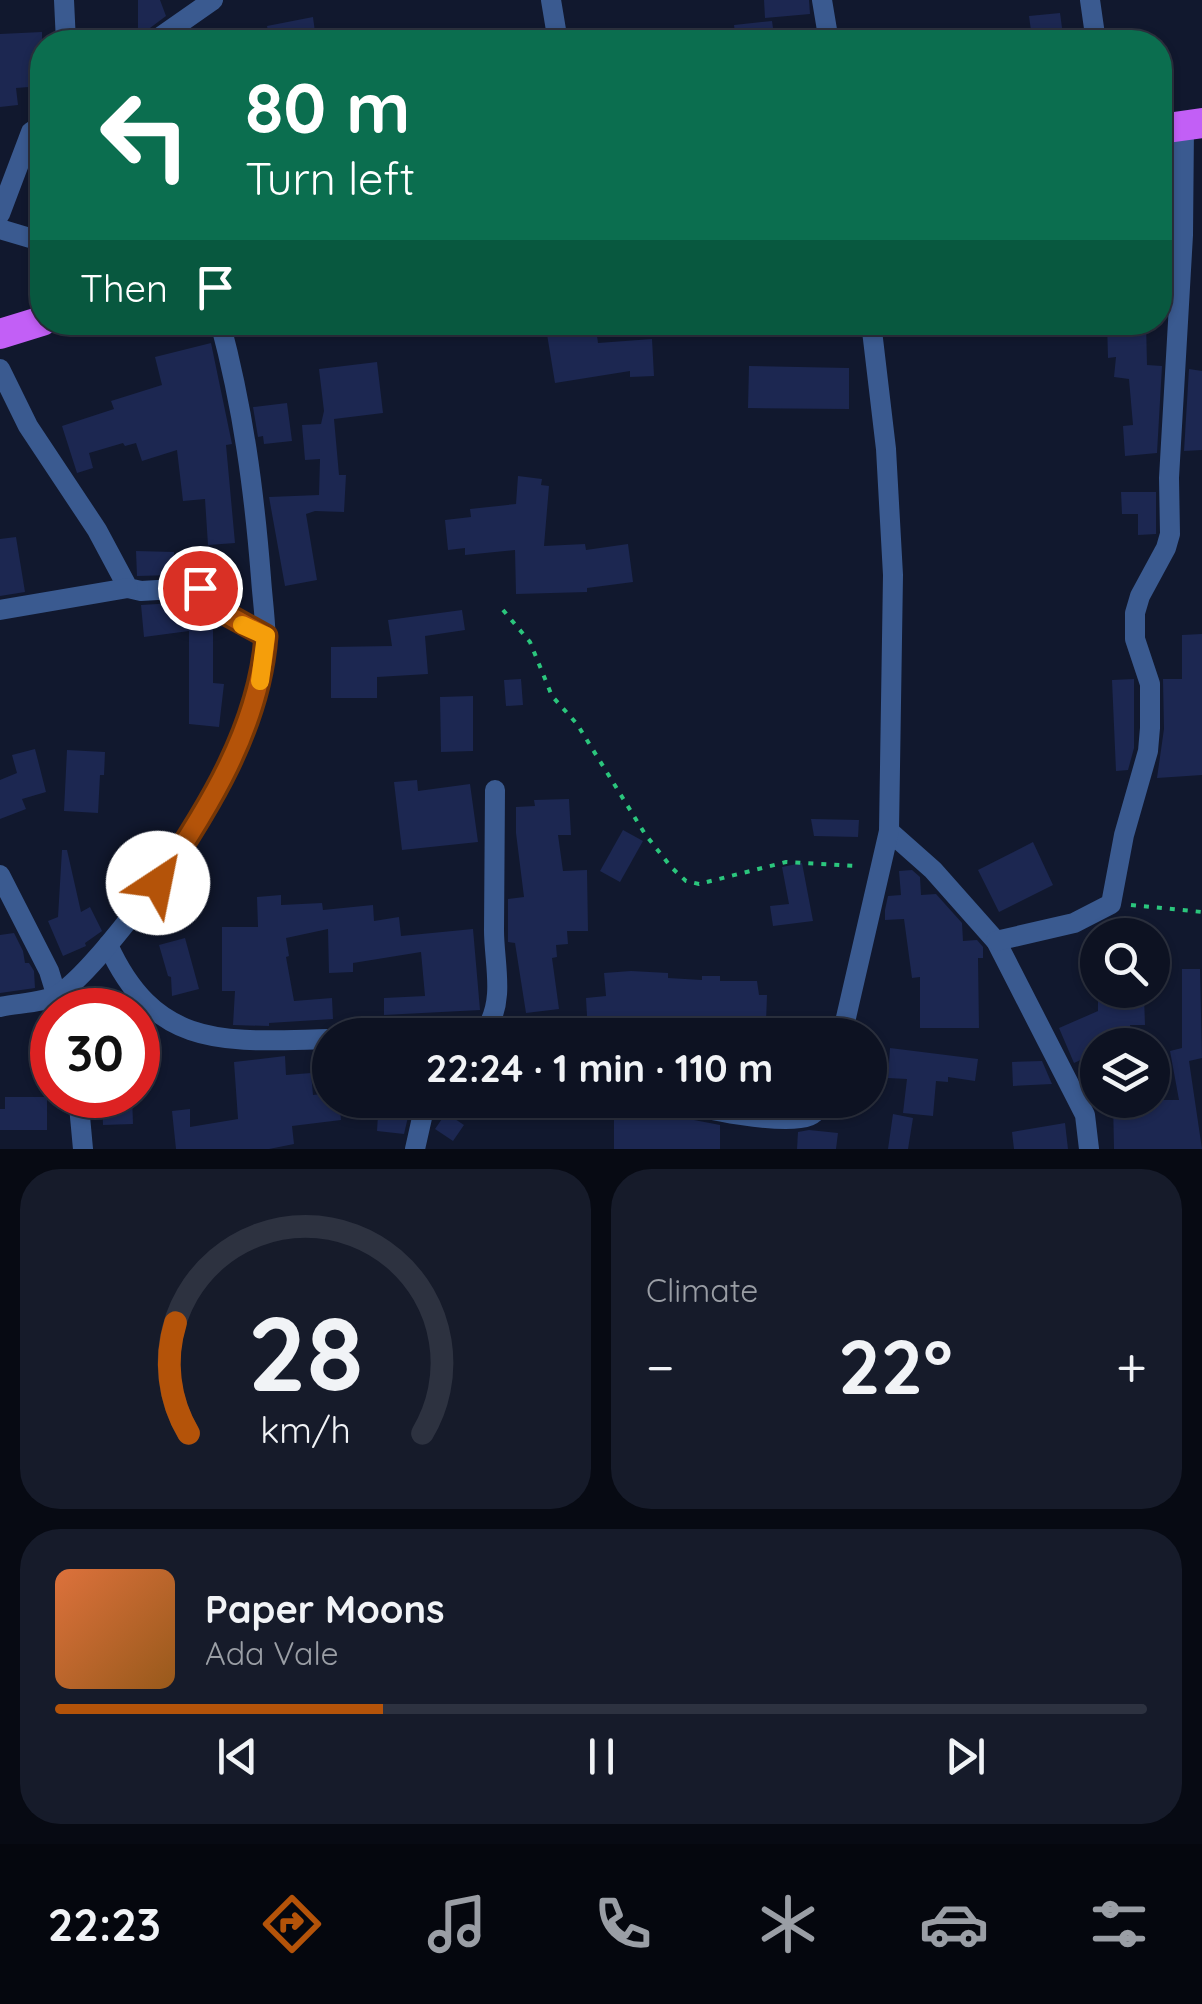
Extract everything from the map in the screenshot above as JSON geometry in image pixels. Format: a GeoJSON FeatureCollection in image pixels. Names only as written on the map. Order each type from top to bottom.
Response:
{"type":"FeatureCollection","features":[{"type":"Feature","properties":{"kind":"highway"},"geometry":{"type":"LineString","coordinates":[[0,334],[30,325]]}},
{"type":"Feature","properties":{"kind":"street"},"geometry":{"type":"LineString","coordinates":[[64,0],[65,30]]}},
{"type":"Feature","properties":{"kind":"street"},"geometry":{"type":"LineString","coordinates":[[171,30],[213,0]]}},
{"type":"Feature","properties":{"kind":"street"},"geometry":{"type":"LineString","coordinates":[[551,0],[556,30]]}},
{"type":"Feature","properties":{"kind":"street"},"geometry":{"type":"LineString","coordinates":[[822,0],[828,30]]}},
{"type":"Feature","properties":{"kind":"street"},"geometry":{"type":"LineString","coordinates":[[1090,0],[1094,30]]}},
{"type":"Feature","properties":{"kind":"street"},"geometry":{"type":"LineString","coordinates":[[996,941],[1074,923],[1111,904],[1124,835],[1148,751],[1150,684],[1135,639],[1135,613],[1170,534],[1169,478],[1182,235],[1182,126]]}},
{"type":"Feature","properties":{"kind":"street"},"geometry":{"type":"LineString","coordinates":[[0,214],[30,137]]}},
{"type":"Feature","properties":{"kind":"street"},"geometry":{"type":"LineString","coordinates":[[0,229],[30,238]]}},
{"type":"Feature","properties":{"kind":"street"},"geometry":{"type":"LineString","coordinates":[[72,988],[158,883],[201,820],[238,745],[264,668],[266,636],[246,428],[223,335]]}},
{"type":"Feature","properties":{"kind":"street"},"geometry":{"type":"LineString","coordinates":[[846,1018],[890,831],[894,575],[886,449],[873,335]]}},
{"type":"Feature","properties":{"kind":"street"},"geometry":{"type":"LineString","coordinates":[[0,369],[28,426],[98,530],[128,588]]}},
{"type":"Feature","properties":{"kind":"street"},"geometry":{"type":"LineString","coordinates":[[0,610],[128,588],[141,591],[208,587],[216,592],[228,615],[266,636]]}},
{"type":"Feature","properties":{"kind":"street"},"geometry":{"type":"LineString","coordinates":[[493,1018],[498,984],[494,933],[496,790]]}},
{"type":"Feature","properties":{"kind":"street"},"geometry":{"type":"LineString","coordinates":[[890,831],[933,870],[996,941],[1084,1115],[1089,1149]]}},
{"type":"Feature","properties":{"kind":"street"},"geometry":{"type":"LineString","coordinates":[[0,875],[53,988]]}},
{"type":"Feature","properties":{"kind":"street"},"geometry":{"type":"LineString","coordinates":[[108,945],[135,988],[186,1031],[215,1039],[312,1039]]}},
{"type":"Feature","properties":{"kind":"street"},"geometry":{"type":"LineString","coordinates":[[0,1006],[30,1004]]}},
{"type":"Feature","properties":{"kind":"street"},"geometry":{"type":"LineString","coordinates":[[80,1118],[83,1149]]}},
{"type":"Feature","properties":{"kind":"street"},"geometry":{"type":"LineString","coordinates":[[416,1149],[422,1118]]}},
{"type":"Feature","properties":{"kind":"path"},"geometry":{"type":"LineString","coordinates":[[503,610],[530,642],[549,691],[577,724],[645,834],[686,881],[699,884],[786,862],[880,868]]}},
{"type":"Feature","properties":{"kind":"path"},"geometry":{"type":"LineString","coordinates":[[1111,904],[1202,912]]}},
{"type":"Feature","properties":{"kind":"building"},"geometry":{"type":"Polygon","coordinates":[[[138,0],[160,0],[166,16],[147,30],[138,30],[138,0]]]}},
{"type":"Feature","properties":{"kind":"building"},"geometry":{"type":"Polygon","coordinates":[[[764,0],[809,0],[810,14],[765,18],[764,0]]]}},
{"type":"Feature","properties":{"kind":"building"},"geometry":{"type":"Polygon","coordinates":[[[1060,13],[1062,30],[1031,30],[1029,16],[1060,13]]]}},
{"type":"Feature","properties":{"kind":"building"},"geometry":{"type":"Polygon","coordinates":[[[313,17],[315,30],[268,30],[267,26],[313,17]]]}},
{"type":"Feature","properties":{"kind":"building"},"geometry":{"type":"Polygon","coordinates":[[[772,21],[773,30],[735,30],[734,25],[772,21]]]}},
{"type":"Feature","properties":{"kind":"building"},"geometry":{"type":"Polygon","coordinates":[[[30,33],[30,87],[16,88],[18,105],[0,107],[0,34],[30,33]]]}},
{"type":"Feature","properties":{"kind":"building"},"geometry":{"type":"Polygon","coordinates":[[[547,335],[597,335],[598,343],[652,339],[654,376],[630,377],[630,371],[555,383],[547,335]]]}},
{"type":"Feature","properties":{"kind":"building"},"geometry":{"type":"Polygon","coordinates":[[[1107,335],[1146,335],[1147,365],[1162,366],[1157,453],[1125,456],[1123,426],[1133,425],[1129,379],[1114,377],[1116,357],[1108,358],[1107,335]]]}},
{"type":"Feature","properties":{"kind":"building"},"geometry":{"type":"Polygon","coordinates":[[[211,343],[232,444],[226,445],[235,543],[208,545],[205,499],[183,501],[177,450],[142,461],[136,443],[123,443],[89,453],[93,468],[77,473],[62,426],[114,409],[111,401],[162,385],[155,357],[211,343]]]}},
{"type":"Feature","properties":{"kind":"building"},"geometry":{"type":"Polygon","coordinates":[[[377,362],[383,413],[334,419],[339,475],[346,475],[344,512],[306,514],[317,580],[285,586],[269,497],[319,495],[320,459],[305,460],[302,425],[321,424],[324,411],[319,369],[377,362]]]}},
{"type":"Feature","properties":{"kind":"building"},"geometry":{"type":"Polygon","coordinates":[[[749,366],[849,368],[849,409],[748,408],[749,366]]]}},
{"type":"Feature","properties":{"kind":"building"},"geometry":{"type":"Polygon","coordinates":[[[1189,369],[1202,371],[1202,450],[1184,451],[1189,369]]]}},
{"type":"Feature","properties":{"kind":"building"},"geometry":{"type":"Polygon","coordinates":[[[287,403],[292,441],[264,444],[263,436],[258,437],[253,407],[287,403]]]}},
{"type":"Feature","properties":{"kind":"building"},"geometry":{"type":"Polygon","coordinates":[[[518,476],[542,479],[541,485],[549,486],[544,546],[585,544],[586,550],[628,544],[633,582],[587,588],[587,592],[516,594],[515,550],[465,555],[465,548],[448,550],[445,520],[471,517],[470,509],[516,504],[518,476]]]}},
{"type":"Feature","properties":{"kind":"building"},"geometry":{"type":"Polygon","coordinates":[[[1121,492],[1156,492],[1156,534],[1138,535],[1138,514],[1122,514],[1121,492]]]}},
{"type":"Feature","properties":{"kind":"building"},"geometry":{"type":"Polygon","coordinates":[[[16,537],[25,592],[0,596],[0,539],[16,537]]]}},
{"type":"Feature","properties":{"kind":"building"},"geometry":{"type":"Polygon","coordinates":[[[136,551],[174,552],[174,575],[137,576],[136,551]]]}},
{"type":"Feature","properties":{"kind":"building"},"geometry":{"type":"Polygon","coordinates":[[[174,603],[175,615],[213,616],[222,627],[213,628],[213,683],[224,684],[219,727],[189,724],[189,631],[144,637],[141,605],[174,603]]]}},
{"type":"Feature","properties":{"kind":"building"},"geometry":{"type":"Polygon","coordinates":[[[462,610],[465,630],[425,636],[428,674],[377,677],[377,698],[331,698],[331,647],[392,646],[388,620],[462,610]]]}},
{"type":"Feature","properties":{"kind":"building"},"geometry":{"type":"Polygon","coordinates":[[[1202,634],[1202,775],[1157,778],[1164,729],[1163,679],[1182,679],[1182,635],[1202,634]]]}},
{"type":"Feature","properties":{"kind":"building"},"geometry":{"type":"Polygon","coordinates":[[[521,679],[523,705],[506,706],[504,680],[521,679]]]}},
{"type":"Feature","properties":{"kind":"building"},"geometry":{"type":"Polygon","coordinates":[[[1134,679],[1134,748],[1128,770],[1116,771],[1112,680],[1134,679]]]}},
{"type":"Feature","properties":{"kind":"building"},"geometry":{"type":"Polygon","coordinates":[[[473,696],[473,751],[441,752],[440,697],[473,696]]]}},
{"type":"Feature","properties":{"kind":"building"},"geometry":{"type":"Polygon","coordinates":[[[35,749],[46,792],[22,799],[26,809],[0,819],[0,780],[17,773],[12,755],[35,749]]]}},
{"type":"Feature","properties":{"kind":"building"},"geometry":{"type":"Polygon","coordinates":[[[67,750],[105,752],[98,813],[64,811],[67,750]]]}},
{"type":"Feature","properties":{"kind":"building"},"geometry":{"type":"Polygon","coordinates":[[[417,780],[418,791],[470,784],[478,842],[402,850],[394,782],[417,780]]]}},
{"type":"Feature","properties":{"kind":"building"},"geometry":{"type":"Polygon","coordinates":[[[569,799],[571,835],[558,835],[563,871],[587,870],[588,931],[567,931],[568,944],[556,945],[557,957],[552,958],[559,1009],[526,1013],[515,943],[508,942],[508,899],[524,897],[516,807],[535,806],[534,800],[569,799]]]}},
{"type":"Feature","properties":{"kind":"building"},"geometry":{"type":"Polygon","coordinates":[[[811,819],[859,820],[858,837],[814,836],[811,819]]]}},
{"type":"Feature","properties":{"kind":"building"},"geometry":{"type":"Polygon","coordinates":[[[623,830],[643,841],[620,882],[600,871],[623,830]]]}},
{"type":"Feature","properties":{"kind":"building"},"geometry":{"type":"Polygon","coordinates":[[[1033,842],[1053,885],[999,912],[978,870],[1033,842]]]}},
{"type":"Feature","properties":{"kind":"building"},"geometry":{"type":"Polygon","coordinates":[[[62,850],[67,850],[81,912],[90,907],[102,931],[86,946],[63,956],[48,921],[58,917],[62,850]]]}},
{"type":"Feature","properties":{"kind":"building"},"geometry":{"type":"Polygon","coordinates":[[[802,863],[813,921],[773,926],[770,906],[789,904],[782,867],[802,863]]]}},
{"type":"Feature","properties":{"kind":"building"},"geometry":{"type":"Polygon","coordinates":[[[912,870],[920,877],[921,895],[936,894],[962,923],[963,941],[977,940],[983,947],[983,958],[978,958],[979,1028],[920,1028],[920,977],[912,978],[904,919],[885,920],[888,896],[901,895],[899,871],[912,870]]]}},
{"type":"Feature","properties":{"kind":"building"},"geometry":{"type":"Polygon","coordinates":[[[281,895],[281,905],[322,903],[323,910],[373,905],[374,921],[399,917],[401,936],[473,929],[480,1010],[384,1015],[384,998],[425,996],[421,952],[353,963],[353,972],[329,973],[328,929],[286,938],[286,957],[294,1001],[332,998],[333,1018],[269,1026],[233,1025],[235,991],[222,991],[222,927],[258,927],[257,897],[281,895]]]}},
{"type":"Feature","properties":{"kind":"building"},"geometry":{"type":"Polygon","coordinates":[[[14,933],[25,963],[34,971],[35,988],[0,993],[0,935],[14,933]]]}},
{"type":"Feature","properties":{"kind":"building"},"geometry":{"type":"Polygon","coordinates":[[[185,938],[199,989],[172,996],[171,977],[159,945],[185,938]]]}},
{"type":"Feature","properties":{"kind":"building"},"geometry":{"type":"Polygon","coordinates":[[[1182,969],[1200,969],[1202,1058],[1189,1061],[1202,1149],[1114,1149],[1113,1118],[1170,1118],[1170,1100],[1179,1100],[1170,1051],[1182,1048],[1182,969]]]}},
{"type":"Feature","properties":{"kind":"building"},"geometry":{"type":"Polygon","coordinates":[[[631,971],[668,973],[668,978],[702,980],[702,976],[720,976],[720,981],[757,981],[759,995],[767,995],[766,1018],[587,1018],[586,998],[606,996],[604,973],[631,971]]]}},
{"type":"Feature","properties":{"kind":"building"},"geometry":{"type":"Polygon","coordinates":[[[1144,1008],[1145,1025],[1080,1028],[1080,1060],[1074,1063],[1059,1028],[1098,1011],[1144,1008]]]}},
{"type":"Feature","properties":{"kind":"building"},"geometry":{"type":"Polygon","coordinates":[[[890,1048],[978,1059],[975,1081],[948,1077],[948,1082],[936,1081],[933,1116],[903,1113],[907,1079],[888,1078],[890,1048]]]}},
{"type":"Feature","properties":{"kind":"building"},"geometry":{"type":"Polygon","coordinates":[[[285,1056],[286,1075],[311,1073],[312,1118],[341,1120],[292,1126],[294,1144],[269,1149],[176,1149],[172,1111],[190,1109],[190,1127],[238,1119],[234,1062],[285,1056]]]}},
{"type":"Feature","properties":{"kind":"building"},"geometry":{"type":"Polygon","coordinates":[[[1042,1061],[1052,1084],[1013,1086],[1012,1062],[1042,1061]]]}},
{"type":"Feature","properties":{"kind":"building"},"geometry":{"type":"Polygon","coordinates":[[[5,1097],[30,1097],[30,1118],[47,1118],[47,1130],[0,1130],[0,1109],[5,1109],[5,1097]]]}},
{"type":"Feature","properties":{"kind":"building"},"geometry":{"type":"Polygon","coordinates":[[[893,1114],[913,1118],[908,1149],[888,1149],[893,1114]]]}},
{"type":"Feature","properties":{"kind":"building"},"geometry":{"type":"Polygon","coordinates":[[[103,1118],[133,1118],[133,1124],[103,1125],[103,1118]]]}},
{"type":"Feature","properties":{"kind":"building"},"geometry":{"type":"Polygon","coordinates":[[[378,1118],[408,1118],[404,1134],[377,1131],[378,1118]]]}},
{"type":"Feature","properties":{"kind":"building"},"geometry":{"type":"Polygon","coordinates":[[[443,1118],[454,1118],[464,1125],[453,1141],[435,1129],[443,1118]]]}},
{"type":"Feature","properties":{"kind":"building"},"geometry":{"type":"Polygon","coordinates":[[[614,1118],[694,1120],[720,1125],[720,1149],[614,1149],[614,1118]]]}},
{"type":"Feature","properties":{"kind":"building"},"geometry":{"type":"Polygon","coordinates":[[[1065,1123],[1068,1149],[1014,1149],[1012,1132],[1065,1123]]]}},
{"type":"Feature","properties":{"kind":"building"},"geometry":{"type":"Polygon","coordinates":[[[798,1132],[838,1133],[836,1149],[797,1149],[798,1132]]]}},
{"type":"Feature","properties":{"kind":"slow traffic"},"geometry":{"type":"LineString","coordinates":[[242,625],[266,636],[260,681]]}},
{"type":"Feature","properties":{"kind":"route"},"geometry":{"type":"LineString","coordinates":[[158,883],[201,820],[238,745],[264,668],[266,636],[228,615],[212,588],[200,588]]}}]}
